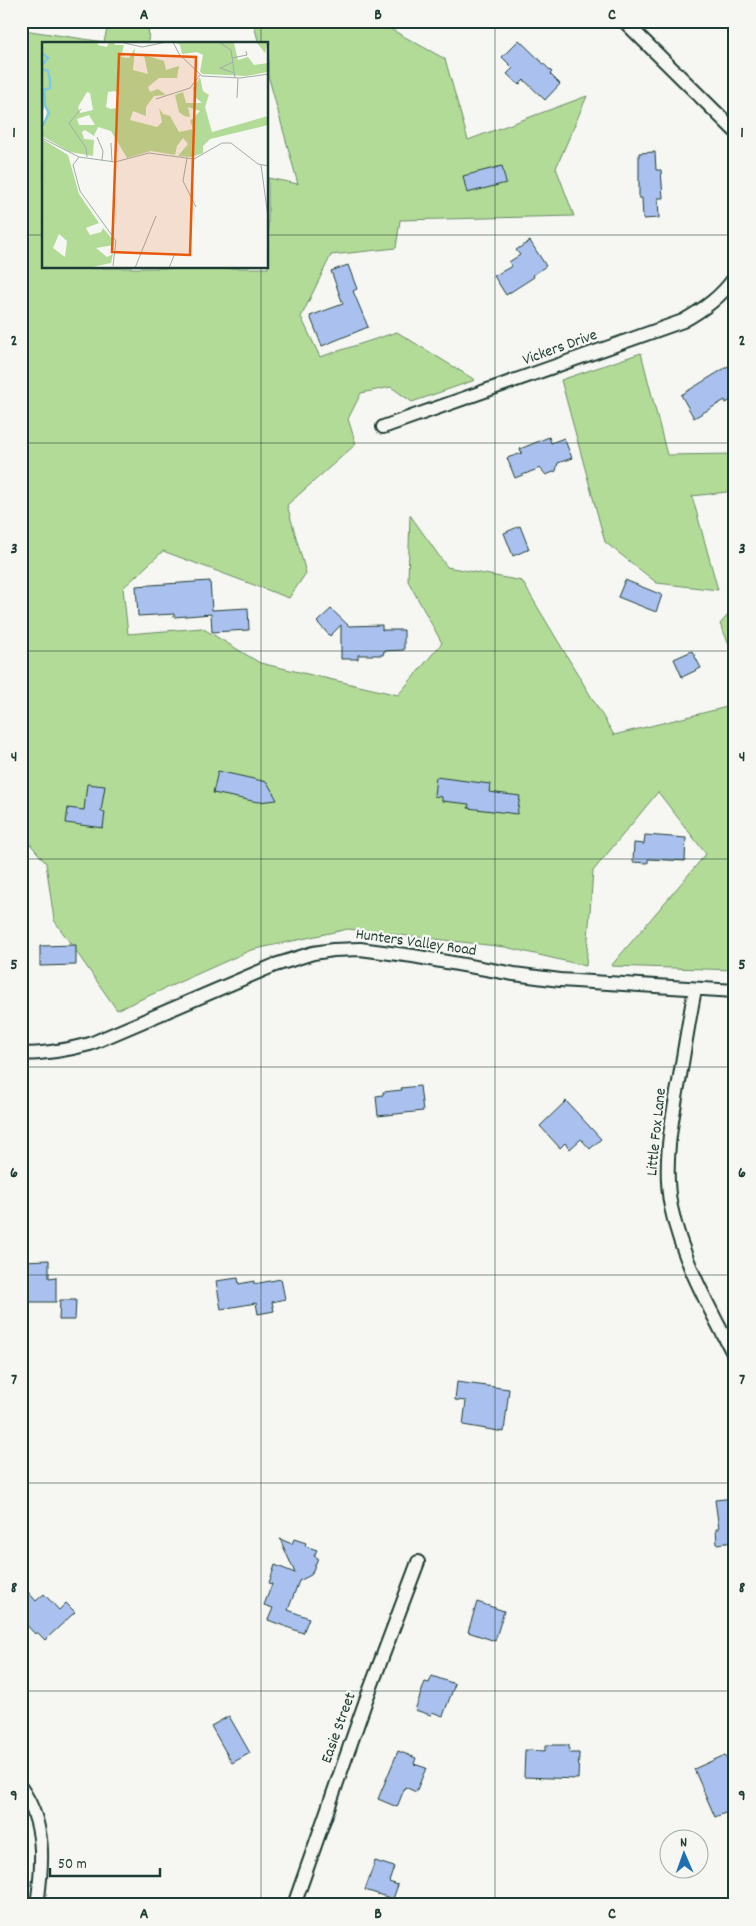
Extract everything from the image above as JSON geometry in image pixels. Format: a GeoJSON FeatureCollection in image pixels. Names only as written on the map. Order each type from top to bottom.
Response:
{"type":"FeatureCollection","features":[{"type":"Feature","properties":{"kind":"street"},"geometry":{"type":"LineString","coordinates":[[624,21],[735,131]]}},
{"type":"Feature","properties":{"kind":"street","name":"Vickers Drive"},"geometry":{"type":"LineString","coordinates":[[383,427],[683,321],[701,311],[716,299],[735,276]]}},
{"type":"Feature","properties":{"kind":"street","name":"Hunters Valley Road"},"geometry":{"type":"LineString","coordinates":[[21,1054],[66,1050],[90,1044],[275,965],[313,953],[333,950],[360,950],[413,956],[560,980],[735,991]]}},
{"type":"Feature","properties":{"kind":"street","name":"Little Fox Lane"},"geometry":{"type":"LineString","coordinates":[[695,989],[674,1110],[668,1161],[668,1187],[671,1208],[696,1282],[735,1357]]}},
{"type":"Feature","properties":{"kind":"street","name":"Easie Street"},"geometry":{"type":"LineString","coordinates":[[294,1905],[366,1700],[418,1562]]}},
{"type":"Feature","properties":{"kind":"street"},"geometry":{"type":"LineString","coordinates":[[21,1788],[36,1816],[41,1834],[42,1857],[37,1905]]}},
{"type":"Feature","properties":{"kind":"green space"},"geometry":{"type":"Polygon","coordinates":[[[21,21],[25,21],[23,30],[104,42],[42,42],[42,269],[269,269],[269,178],[298,184],[269,79],[269,42],[258,42],[253,21],[361,21],[383,25],[445,59],[468,140],[587,96],[556,168],[574,216],[400,220],[396,248],[331,255],[301,317],[320,357],[397,332],[475,380],[412,402],[391,387],[361,393],[348,419],[356,444],[287,505],[306,573],[289,598],[163,551],[123,588],[128,634],[202,628],[260,663],[398,695],[442,643],[408,581],[410,515],[447,567],[522,581],[614,735],[735,705],[735,970],[611,966],[706,854],[658,792],[593,871],[586,966],[505,947],[348,929],[251,950],[117,1010],[54,920],[46,863],[21,833],[21,21]]]}},
{"type":"Feature","properties":{"kind":"green space"},"geometry":{"type":"Polygon","coordinates":[[[109,21],[149,21],[148,42],[104,42],[109,21]]]}},
{"type":"Feature","properties":{"kind":"green space"},"geometry":{"type":"Polygon","coordinates":[[[641,353],[667,455],[735,454],[735,491],[692,496],[718,590],[657,583],[605,542],[561,380],[641,353]]]}},
{"type":"Feature","properties":{"kind":"green space"},"geometry":{"type":"Polygon","coordinates":[[[735,607],[735,657],[720,624],[735,607]]]}},
{"type":"Feature","properties":{"kind":"building"},"geometry":{"type":"Polygon","coordinates":[[[519,40],[552,72],[550,74],[560,84],[545,100],[524,80],[519,85],[507,74],[513,68],[502,57],[519,40]]]}},
{"type":"Feature","properties":{"kind":"building"},"geometry":{"type":"Polygon","coordinates":[[[655,152],[656,170],[661,170],[663,198],[658,198],[659,218],[643,219],[642,198],[639,198],[639,153],[655,152]]]}},
{"type":"Feature","properties":{"kind":"building"},"geometry":{"type":"Polygon","coordinates":[[[502,166],[506,183],[467,193],[463,176],[502,166]]]}},
{"type":"Feature","properties":{"kind":"building"},"geometry":{"type":"Polygon","coordinates":[[[530,241],[546,266],[533,275],[534,277],[506,295],[494,276],[512,266],[509,262],[520,255],[516,250],[530,241]]]}},
{"type":"Feature","properties":{"kind":"building"},"geometry":{"type":"Polygon","coordinates":[[[348,265],[357,289],[353,291],[368,327],[322,346],[310,316],[343,304],[331,271],[348,265]]]}},
{"type":"Feature","properties":{"kind":"building"},"geometry":{"type":"Polygon","coordinates":[[[730,365],[735,374],[735,398],[726,403],[725,400],[694,418],[681,395],[730,365]]]}},
{"type":"Feature","properties":{"kind":"building"},"geometry":{"type":"Polygon","coordinates":[[[549,437],[551,443],[564,438],[572,458],[558,463],[556,471],[546,475],[540,468],[515,478],[507,458],[522,453],[520,449],[549,437]]]}},
{"type":"Feature","properties":{"kind":"building"},"geometry":{"type":"Polygon","coordinates":[[[520,526],[529,549],[513,556],[504,533],[520,526]]]}},
{"type":"Feature","properties":{"kind":"building"},"geometry":{"type":"Polygon","coordinates":[[[625,580],[662,595],[656,612],[618,597],[625,580]]]}},
{"type":"Feature","properties":{"kind":"building"},"geometry":{"type":"Polygon","coordinates":[[[210,581],[212,610],[248,608],[249,630],[212,632],[211,614],[174,617],[174,614],[138,616],[136,586],[210,581]]]}},
{"type":"Feature","properties":{"kind":"building"},"geometry":{"type":"Polygon","coordinates":[[[331,609],[349,626],[382,625],[382,630],[404,630],[404,650],[384,651],[383,655],[358,655],[358,659],[341,659],[341,625],[330,636],[317,622],[331,609]]]}},
{"type":"Feature","properties":{"kind":"building"},"geometry":{"type":"Polygon","coordinates":[[[692,651],[701,668],[682,677],[674,659],[692,651]]]}},
{"type":"Feature","properties":{"kind":"building"},"geometry":{"type":"Polygon","coordinates":[[[218,771],[267,782],[277,800],[258,802],[213,793],[218,771]]]}},
{"type":"Feature","properties":{"kind":"building"},"geometry":{"type":"Polygon","coordinates":[[[436,777],[490,784],[489,792],[520,796],[517,814],[468,808],[469,804],[442,801],[442,797],[434,796],[436,777]]]}},
{"type":"Feature","properties":{"kind":"building"},"geometry":{"type":"Polygon","coordinates":[[[87,784],[105,786],[101,811],[105,812],[103,828],[66,823],[68,808],[84,810],[87,784]]]}},
{"type":"Feature","properties":{"kind":"building"},"geometry":{"type":"Polygon","coordinates":[[[645,835],[686,838],[685,861],[648,859],[648,863],[633,862],[634,843],[644,844],[645,835]]]}},
{"type":"Feature","properties":{"kind":"building"},"geometry":{"type":"Polygon","coordinates":[[[76,945],[76,965],[40,966],[40,946],[76,945]]]}},
{"type":"Feature","properties":{"kind":"building"},"geometry":{"type":"Polygon","coordinates":[[[420,1086],[423,1111],[378,1116],[376,1096],[383,1095],[383,1092],[420,1086]]]}},
{"type":"Feature","properties":{"kind":"building"},"geometry":{"type":"Polygon","coordinates":[[[566,1101],[601,1139],[590,1149],[581,1139],[570,1149],[565,1143],[560,1148],[540,1126],[566,1101]]]}},
{"type":"Feature","properties":{"kind":"building"},"geometry":{"type":"Polygon","coordinates":[[[49,1260],[49,1278],[56,1277],[56,1302],[21,1302],[21,1261],[49,1260]]]}},
{"type":"Feature","properties":{"kind":"building"},"geometry":{"type":"Polygon","coordinates":[[[238,1278],[239,1284],[254,1281],[254,1284],[281,1279],[285,1299],[272,1302],[274,1311],[258,1314],[256,1303],[221,1309],[216,1281],[238,1278]]]}},
{"type":"Feature","properties":{"kind":"building"},"geometry":{"type":"Polygon","coordinates":[[[60,1300],[76,1300],[75,1320],[59,1320],[60,1300]]]}},
{"type":"Feature","properties":{"kind":"building"},"geometry":{"type":"Polygon","coordinates":[[[457,1382],[509,1389],[504,1432],[463,1425],[466,1401],[455,1400],[457,1382]]]}},
{"type":"Feature","properties":{"kind":"building"},"geometry":{"type":"Polygon","coordinates":[[[735,1498],[735,1542],[717,1544],[716,1529],[719,1529],[715,1500],[735,1498]]]}},
{"type":"Feature","properties":{"kind":"building"},"geometry":{"type":"Polygon","coordinates":[[[280,1539],[292,1544],[294,1539],[306,1543],[305,1546],[317,1550],[314,1556],[318,1558],[311,1575],[299,1581],[288,1610],[309,1618],[303,1633],[268,1620],[273,1608],[264,1605],[272,1584],[269,1583],[275,1565],[295,1573],[280,1539]]]}},
{"type":"Feature","properties":{"kind":"building"},"geometry":{"type":"Polygon","coordinates":[[[21,1584],[36,1601],[44,1594],[59,1610],[66,1603],[75,1612],[45,1640],[37,1632],[35,1634],[21,1619],[21,1584]]]}},
{"type":"Feature","properties":{"kind":"building"},"geometry":{"type":"Polygon","coordinates":[[[477,1602],[504,1611],[495,1641],[468,1632],[477,1602]]]}},
{"type":"Feature","properties":{"kind":"building"},"geometry":{"type":"Polygon","coordinates":[[[432,1676],[455,1684],[443,1716],[432,1712],[431,1715],[415,1710],[425,1682],[429,1683],[432,1676]]]}},
{"type":"Feature","properties":{"kind":"building"},"geometry":{"type":"Polygon","coordinates":[[[229,1716],[250,1753],[232,1763],[211,1726],[229,1716]]]}},
{"type":"Feature","properties":{"kind":"building"},"geometry":{"type":"Polygon","coordinates":[[[545,1745],[569,1745],[569,1753],[579,1753],[578,1779],[524,1777],[525,1750],[545,1751],[545,1745]]]}},
{"type":"Feature","properties":{"kind":"building"},"geometry":{"type":"Polygon","coordinates":[[[398,1751],[416,1758],[414,1764],[426,1768],[416,1792],[405,1787],[397,1807],[378,1799],[398,1751]]]}},
{"type":"Feature","properties":{"kind":"building"},"geometry":{"type":"Polygon","coordinates":[[[725,1755],[735,1778],[735,1809],[715,1817],[694,1769],[725,1755]]]}},
{"type":"Feature","properties":{"kind":"building"},"geometry":{"type":"Polygon","coordinates":[[[375,1861],[394,1867],[389,1882],[398,1885],[393,1899],[365,1890],[375,1861]]]}}]}
